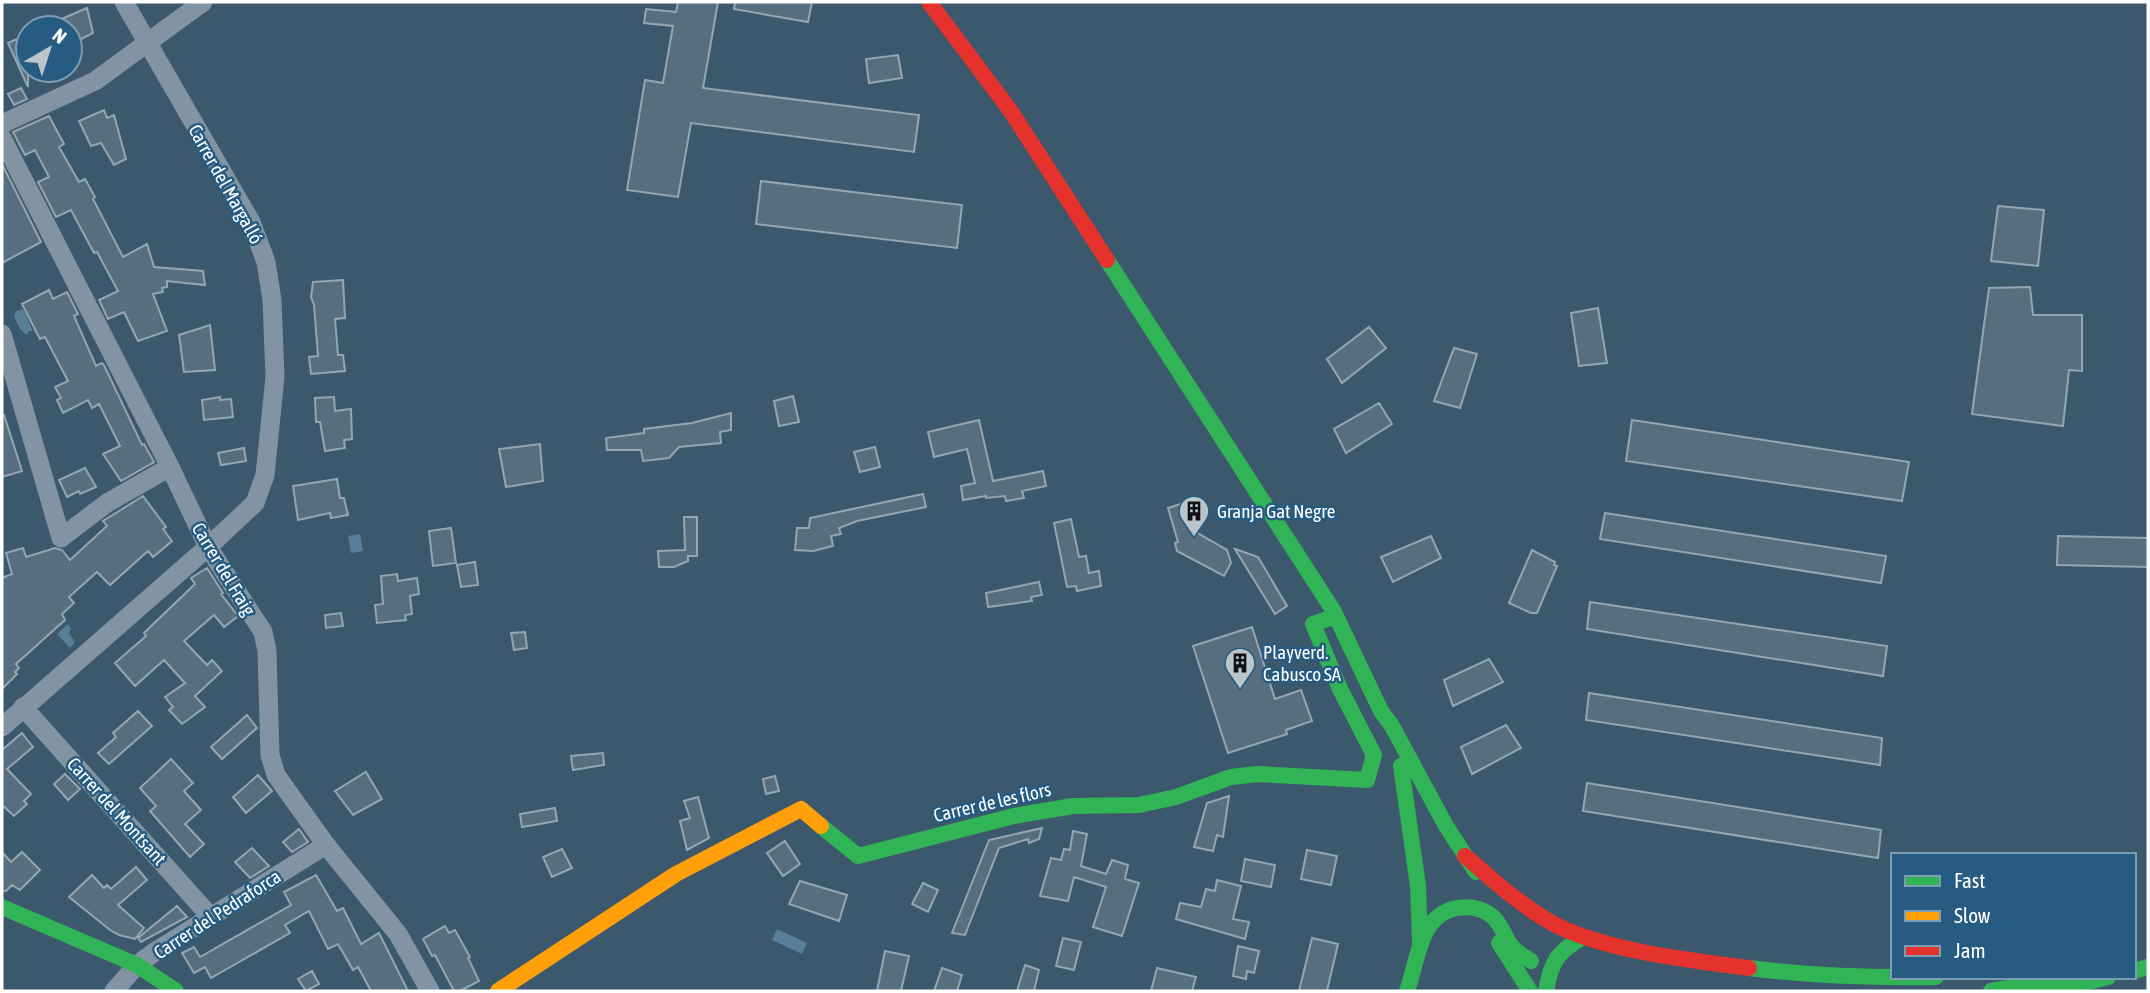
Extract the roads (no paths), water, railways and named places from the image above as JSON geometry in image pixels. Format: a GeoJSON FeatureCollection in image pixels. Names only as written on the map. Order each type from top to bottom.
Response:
{"type":"FeatureCollection","features":[{"type":"Feature","properties":{"kind":"main road"},"geometry":{"type":"LineString","coordinates":[[929,2],[1010,110],[1336,616],[1381,711],[1392,726],[1446,826],[1548,989]]}},
{"type":"Feature","properties":{"kind":"main road","name":"Carrer de les flors"},"geometry":{"type":"LineString","coordinates":[[498,991],[676,874],[801,809],[858,856],[1014,816],[1073,806],[1139,805],[1176,797],[1231,777],[1258,774],[1367,780],[1374,755],[1340,689],[1313,624],[1336,616]]}},
{"type":"Feature","properties":{"kind":"main road"},"geometry":{"type":"LineString","coordinates":[[1381,711],[1380,720],[1419,807],[1530,991]]}},
{"type":"Feature","properties":{"kind":"main road"},"geometry":{"type":"LineString","coordinates":[[1401,766],[1418,886],[1420,943],[1415,974],[1407,991]]}},
{"type":"Feature","properties":{"kind":"main road"},"geometry":{"type":"LineString","coordinates":[[1465,856],[1519,902],[1551,922],[1583,937],[1671,956],[1786,973],[1891,978]]}},
{"type":"Feature","properties":{"kind":"main road"},"geometry":{"type":"LineString","coordinates":[[2,907],[136,965],[176,991]]}},
{"type":"Feature","properties":{"kind":"main road"},"geometry":{"type":"LineString","coordinates":[[1420,943],[1427,928],[1440,914],[1455,908],[1477,907],[1495,919],[1513,948],[1531,961]]}},
{"type":"Feature","properties":{"kind":"main road"},"geometry":{"type":"LineString","coordinates":[[1548,989],[1549,967],[1557,954],[1583,937]]}},
{"type":"Feature","properties":{"kind":"main road"},"geometry":{"type":"LineString","coordinates":[[1991,991],[2061,979]]}},
{"type":"Feature","properties":{"kind":"main road"},"geometry":{"type":"LineString","coordinates":[[2051,991],[2100,979]]}},
{"type":"Feature","properties":{"kind":"street","name":"Carrer del Margalló"},"geometry":{"type":"LineString","coordinates":[[2,727],[255,503],[265,475],[275,377],[272,300],[267,262],[251,222],[124,2]]}},
{"type":"Feature","properties":{"kind":"street"},"geometry":{"type":"LineString","coordinates":[[2,124],[95,81],[203,2]]}},
{"type":"Feature","properties":{"kind":"street","name":"Carrer del Fraig"},"geometry":{"type":"LineString","coordinates":[[2,138],[208,547],[263,632],[267,652],[270,755],[276,775],[326,845],[398,934],[430,991]]}},
{"type":"Feature","properties":{"kind":"street"},"geometry":{"type":"LineString","coordinates":[[2,334],[61,538],[107,503],[170,467]]}},
{"type":"Feature","properties":{"kind":"street","name":"Carrer del Montsant"},"geometry":{"type":"LineString","coordinates":[[23,707],[210,916]]}},
{"type":"Feature","properties":{"kind":"street","name":"Carrer del Pedraforca"},"geometry":{"type":"LineString","coordinates":[[114,991],[136,965],[326,845]]}},
{"type":"Feature","properties":{"kind":"water"},"geometry":{"type":"Polygon","coordinates":[[[23,309],[33,331],[29,331],[27,335],[20,329],[14,316],[16,311],[23,309]]]}},
{"type":"Feature","properties":{"kind":"water"},"geometry":{"type":"Polygon","coordinates":[[[360,534],[363,551],[351,553],[348,536],[360,534]]]}},
{"type":"Feature","properties":{"kind":"water"},"geometry":{"type":"Polygon","coordinates":[[[68,624],[71,629],[69,633],[75,642],[70,648],[57,634],[68,624]]]}},
{"type":"Feature","properties":{"kind":"water"},"geometry":{"type":"Polygon","coordinates":[[[777,929],[807,943],[802,954],[772,940],[777,929]]]}},
{"type":"Feature","properties":{"kind":"place","name":"Granja Gat Negre"},"geometry":{"type":"Point","coordinates":[1194,538]}},
{"type":"Feature","properties":{"kind":"place","name":"Playverd. Cabusco SA"},"geometry":{"type":"Point","coordinates":[1240,690]}}]}
